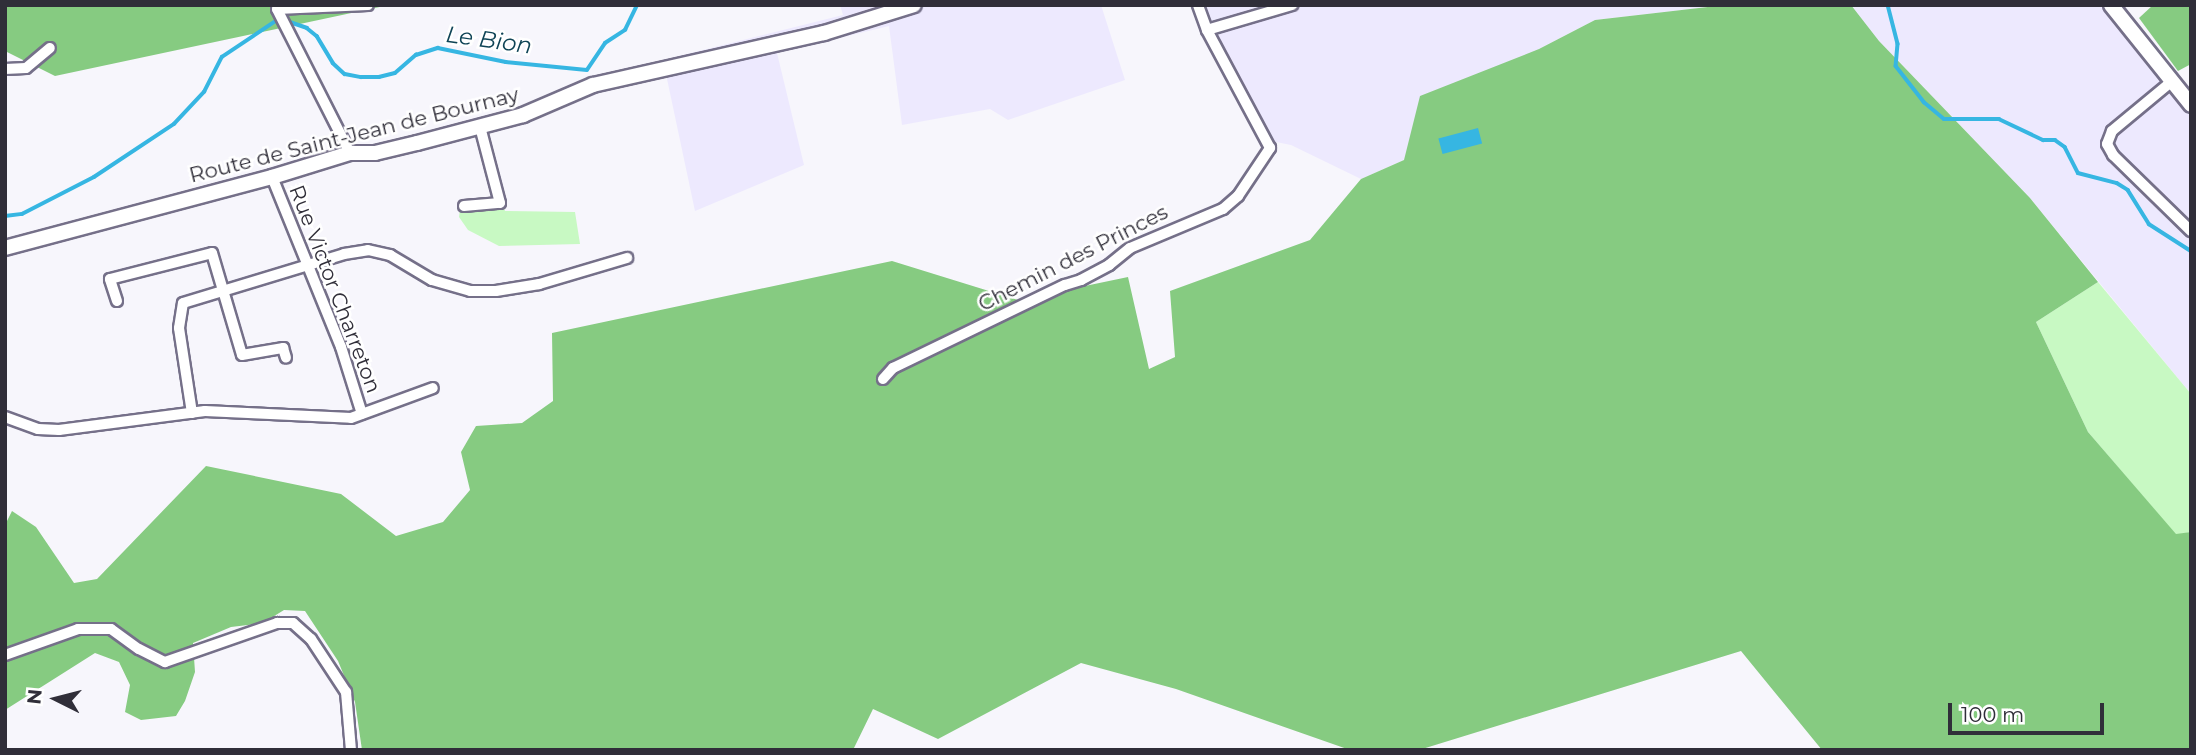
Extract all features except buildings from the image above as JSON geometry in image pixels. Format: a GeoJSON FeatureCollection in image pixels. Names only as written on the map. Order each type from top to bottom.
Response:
{"type":"FeatureCollection","features":[{"type":"Feature","properties":{"kind":"main road"},"geometry":{"type":"LineString","coordinates":[[2111,5],[2191,105]]}},
{"type":"Feature","properties":{"kind":"main road","name":"Route de Saint-Jean de Bournay"},"geometry":{"type":"LineString","coordinates":[[5,248],[272,177],[350,153],[375,153],[480,127],[523,115],[593,85],[824,33],[905,7]]}},
{"type":"Feature","properties":{"kind":"street"},"geometry":{"type":"LineString","coordinates":[[350,153],[277,9],[368,5]]}},
{"type":"Feature","properties":{"kind":"street","name":"Chemin des Princes"},"geometry":{"type":"LineString","coordinates":[[883,379],[893,368],[1110,265],[1130,248],[1223,209],[1238,195],[1270,148],[1207,30],[1198,5]]}},
{"type":"Feature","properties":{"kind":"street"},"geometry":{"type":"LineString","coordinates":[[1207,30],[1292,5]]}},
{"type":"Feature","properties":{"kind":"street"},"geometry":{"type":"LineString","coordinates":[[5,69],[26,68],[50,48]]}},
{"type":"Feature","properties":{"kind":"street"},"geometry":{"type":"LineString","coordinates":[[2171,82],[2112,131],[2107,144],[2113,155],[2191,231]]}},
{"type":"Feature","properties":{"kind":"street"},"geometry":{"type":"LineString","coordinates":[[464,206],[500,203],[480,127]]}},
{"type":"Feature","properties":{"kind":"street","name":"Rue Victor Charreton"},"geometry":{"type":"LineString","coordinates":[[272,177],[341,347],[362,414]]}},
{"type":"Feature","properties":{"kind":"street"},"geometry":{"type":"LineString","coordinates":[[192,413],[179,328],[183,303],[307,264],[368,250],[390,255],[432,280],[470,291],[496,291],[539,284],[627,258]]}},
{"type":"Feature","properties":{"kind":"street"},"geometry":{"type":"LineString","coordinates":[[117,301],[110,279],[212,253],[242,355],[283,348],[286,358]]}},
{"type":"Feature","properties":{"kind":"street"},"geometry":{"type":"LineString","coordinates":[[5,417],[38,429],[59,430],[192,413],[351,418],[433,388]]}},
{"type":"Feature","properties":{"kind":"street"},"geometry":{"type":"LineString","coordinates":[[5,655],[78,629],[111,629],[139,649],[165,662],[277,623],[293,623],[311,639],[346,692],[351,750]]}},
{"type":"Feature","properties":{"kind":"shaded area"},"geometry":{"type":"Polygon","coordinates":[[[840,5],[1101,5],[1125,80],[1008,120],[990,109],[902,125],[889,26],[777,53],[804,165],[695,211],[663,60],[843,15],[840,5]]]}},
{"type":"Feature","properties":{"kind":"shaded area"},"geometry":{"type":"Polygon","coordinates":[[[1194,5],[1725,5],[1595,20],[1539,49],[1404,160],[1361,179],[1291,145],[1267,140],[1194,5]]]}},
{"type":"Feature","properties":{"kind":"shaded area"},"geometry":{"type":"Polygon","coordinates":[[[1851,5],[2104,5],[2191,115],[2191,394],[2030,198],[1879,41],[1851,5]]]}},
{"type":"Feature","properties":{"kind":"green space"},"geometry":{"type":"Polygon","coordinates":[[[5,5],[389,5],[55,76],[5,51],[5,5]]]}},
{"type":"Feature","properties":{"kind":"green space"},"geometry":{"type":"Polygon","coordinates":[[[1725,5],[1851,5],[1879,41],[2030,198],[2098,282],[2036,322],[2088,432],[2176,534],[2191,532],[2191,750],[1822,750],[1741,651],[1419,750],[1350,750],[1176,689],[1081,663],[938,739],[873,709],[853,750],[362,750],[355,702],[338,661],[305,611],[284,610],[263,623],[231,627],[193,643],[195,672],[185,701],[176,716],[141,720],[125,712],[130,685],[119,662],[95,653],[5,710],[5,525],[12,511],[36,527],[74,583],[97,579],[206,466],[341,494],[396,536],[443,522],[470,490],[461,452],[476,426],[522,423],[553,401],[552,333],[892,261],[1018,300],[1128,277],[1149,369],[1175,357],[1170,291],[1310,240],[1361,179],[1404,160],[1420,96],[1539,49],[1595,20],[1725,5]]]}},
{"type":"Feature","properties":{"kind":"green space"},"geometry":{"type":"Polygon","coordinates":[[[2153,5],[2191,5],[2191,64],[2178,71],[2139,18],[2153,5]]]}},
{"type":"Feature","properties":{"kind":"green space"},"geometry":{"type":"Polygon","coordinates":[[[503,205],[505,211],[575,212],[580,244],[499,246],[468,230],[459,217],[460,209],[503,205]]]}},
{"type":"Feature","properties":{"kind":"green space"},"geometry":{"type":"Polygon","coordinates":[[[2098,282],[2191,394],[2191,532],[2176,535],[2088,432],[2036,322],[2098,282]]]}},
{"type":"Feature","properties":{"kind":"water"},"geometry":{"type":"Polygon","coordinates":[[[1478,128],[1482,143],[1443,154],[1438,139],[1478,128]]]}},
{"type":"Feature","properties":{"kind":"waterway","name":"Le Bion"},"geometry":{"type":"LineString","coordinates":[[290,22],[307,28],[317,36],[333,63],[345,74],[361,77],[379,77],[395,73],[416,55],[438,48],[506,62],[587,70],[605,43],[625,30],[637,5]]}},
{"type":"Feature","properties":{"kind":"waterway","name":"Le Bion"},"geometry":{"type":"LineString","coordinates":[[1888,5],[1898,44],[1896,66],[1924,102],[1944,119],[1999,119],[2043,140],[2055,140],[2065,147],[2078,173],[2117,183],[2128,190],[2149,224],[2191,251]]}},
{"type":"Feature","properties":{"kind":"waterway","name":"Le Bion"},"geometry":{"type":"LineString","coordinates":[[5,216],[22,214],[94,177],[174,124],[204,92],[222,57],[274,22]]}}]}
